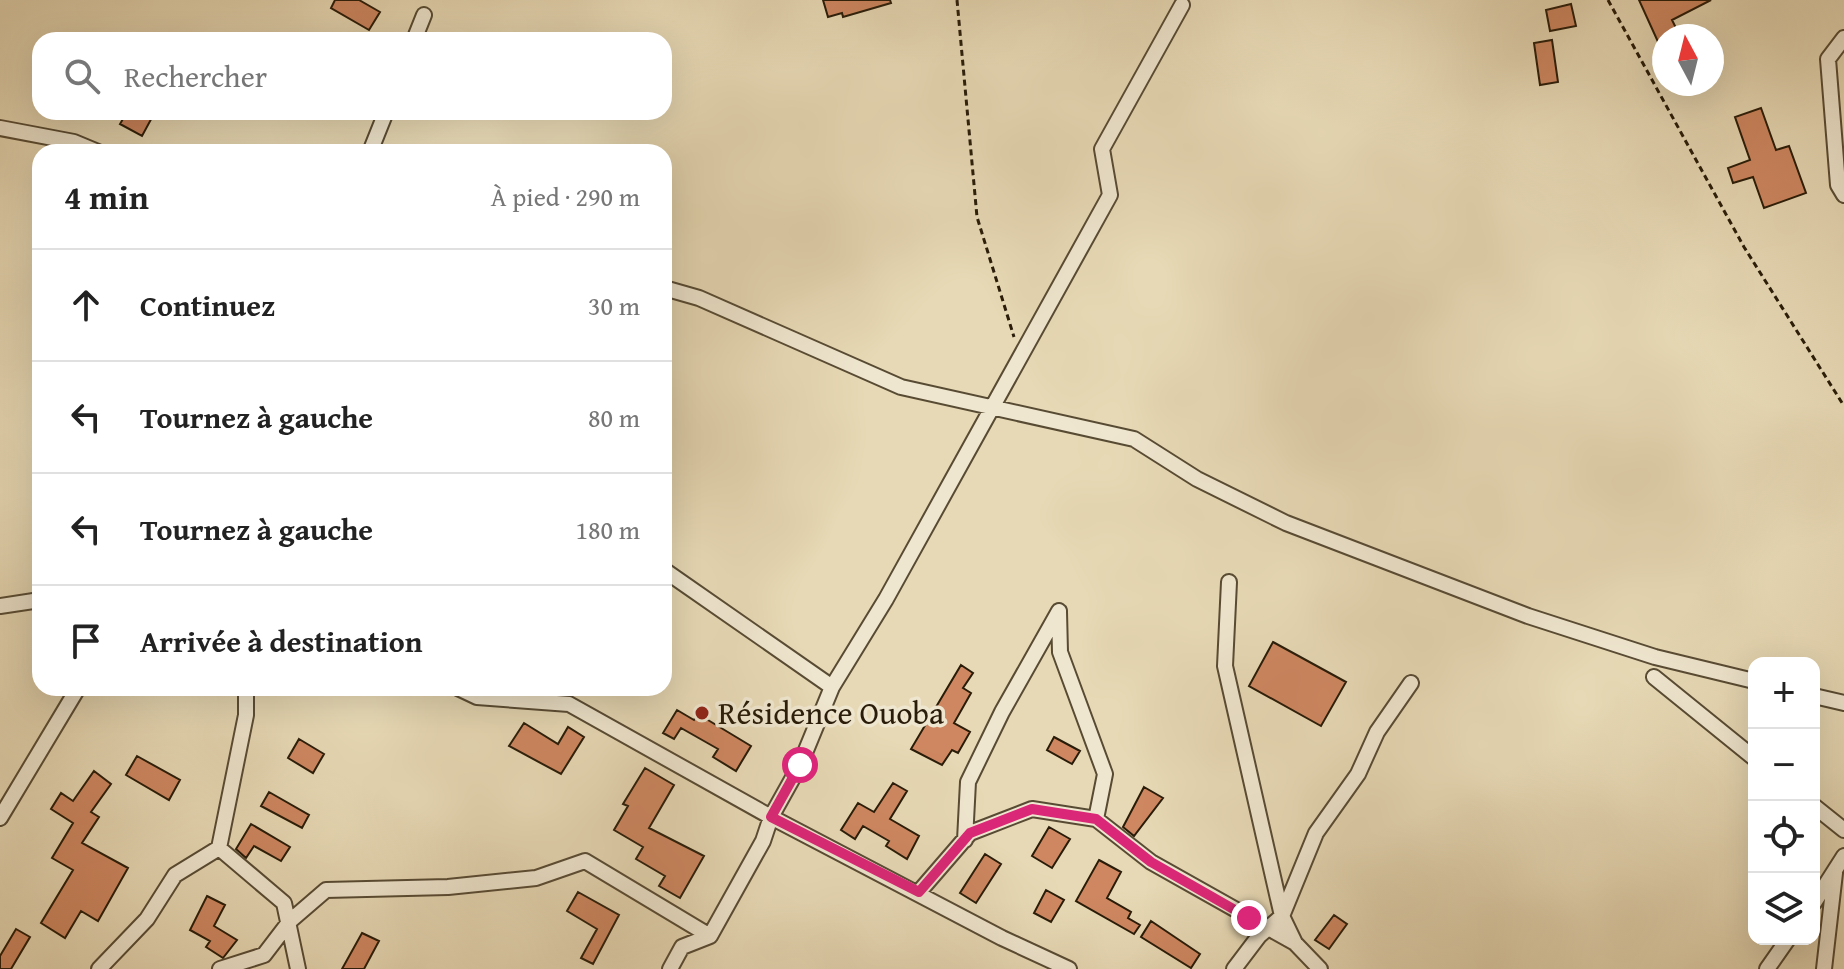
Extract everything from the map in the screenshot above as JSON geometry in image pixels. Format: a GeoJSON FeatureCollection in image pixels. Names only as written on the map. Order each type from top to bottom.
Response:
{"type":"FeatureCollection","features":[{"type":"Feature","properties":{"kind":"street"},"geometry":{"type":"LineString","coordinates":[[670,969],[682,947],[710,936],[763,841],[771,817],[800,765],[832,687],[886,599],[1110,195],[1102,149],[1182,5]]}},
{"type":"Feature","properties":{"kind":"street"},"geometry":{"type":"LineString","coordinates":[[417,32],[424,15]]}},
{"type":"Feature","properties":{"kind":"street"},"geometry":{"type":"LineString","coordinates":[[1844,38],[1828,59],[1838,185],[1844,195]]}},
{"type":"Feature","properties":{"kind":"street"},"geometry":{"type":"LineString","coordinates":[[373,144],[383,120]]}},
{"type":"Feature","properties":{"kind":"street"},"geometry":{"type":"LineString","coordinates":[[0,128],[79,144]]}},
{"type":"Feature","properties":{"kind":"street"},"geometry":{"type":"LineString","coordinates":[[672,290],[699,298],[901,387],[1134,439],[1197,479],[1286,523],[1528,616],[1655,657],[1748,680]]}},
{"type":"Feature","properties":{"kind":"street"},"geometry":{"type":"LineString","coordinates":[[672,576],[832,687]]}},
{"type":"Feature","properties":{"kind":"street"},"geometry":{"type":"LineString","coordinates":[[1229,582],[1225,666],[1282,916],[1295,943],[1320,969]]}},
{"type":"Feature","properties":{"kind":"street"},"geometry":{"type":"LineString","coordinates":[[0,606],[32,601]]}},
{"type":"Feature","properties":{"kind":"street"},"geometry":{"type":"LineString","coordinates":[[965,840],[968,782],[1002,712],[1059,611],[1060,652],[1105,774],[1096,819]]}},
{"type":"Feature","properties":{"kind":"street"},"geometry":{"type":"LineString","coordinates":[[1654,677],[1748,753]]}},
{"type":"Feature","properties":{"kind":"street"},"geometry":{"type":"LineString","coordinates":[[1234,969],[1266,929],[1282,916],[1316,833],[1358,774],[1377,732],[1411,683]]}},
{"type":"Feature","properties":{"kind":"street"},"geometry":{"type":"LineString","coordinates":[[0,818],[73,696]]}},
{"type":"Feature","properties":{"kind":"street"},"geometry":{"type":"LineString","coordinates":[[99,969],[147,919],[175,875],[219,848],[246,715],[246,696]]}},
{"type":"Feature","properties":{"kind":"street"},"geometry":{"type":"LineString","coordinates":[[475,696],[569,704],[771,817],[1002,938],[1069,969]]}},
{"type":"Feature","properties":{"kind":"street"},"geometry":{"type":"LineString","coordinates":[[1820,697],[1844,703]]}},
{"type":"Feature","properties":{"kind":"street"},"geometry":{"type":"LineString","coordinates":[[919,892],[970,833],[1032,809],[1096,819],[1151,862],[1295,943]]}},
{"type":"Feature","properties":{"kind":"street"},"geometry":{"type":"LineString","coordinates":[[1820,811],[1844,830]]}},
{"type":"Feature","properties":{"kind":"street"},"geometry":{"type":"LineString","coordinates":[[219,848],[284,903],[298,969]]}},
{"type":"Feature","properties":{"kind":"street"},"geometry":{"type":"LineString","coordinates":[[1820,894],[1844,856]]}},
{"type":"Feature","properties":{"kind":"street"},"geometry":{"type":"LineString","coordinates":[[220,969],[264,955],[290,921],[326,890],[448,887],[536,878],[585,861],[710,936]]}},
{"type":"Feature","properties":{"kind":"street"},"geometry":{"type":"LineString","coordinates":[[1824,969],[1835,873]]}},
{"type":"Feature","properties":{"kind":"street"},"geometry":{"type":"LineString","coordinates":[[1767,969],[1784,945]]}},
{"type":"Feature","properties":{"kind":"path"},"geometry":{"type":"LineString","coordinates":[[957,0],[977,217],[1019,356]]}},
{"type":"Feature","properties":{"kind":"path"},"geometry":{"type":"LineString","coordinates":[[1608,0],[1744,247],[1844,406]]}},
{"type":"Feature","properties":{"kind":"building"},"geometry":{"type":"Polygon","coordinates":[[[335,0],[359,0],[380,12],[369,30],[331,8],[335,0]]]}},
{"type":"Feature","properties":{"kind":"building"},"geometry":{"type":"Polygon","coordinates":[[[823,0],[890,0],[891,3],[843,17],[842,13],[828,17],[823,0]]]}},
{"type":"Feature","properties":{"kind":"building"},"geometry":{"type":"Polygon","coordinates":[[[1639,0],[1711,0],[1672,20],[1674,24],[1652,24],[1652,29],[1639,0]]]}},
{"type":"Feature","properties":{"kind":"building"},"geometry":{"type":"Polygon","coordinates":[[[1571,4],[1576,26],[1550,31],[1546,10],[1571,4]]]}},
{"type":"Feature","properties":{"kind":"building"},"geometry":{"type":"Polygon","coordinates":[[[1552,40],[1558,82],[1540,85],[1534,43],[1552,40]]]}},
{"type":"Feature","properties":{"kind":"building"},"geometry":{"type":"Polygon","coordinates":[[[1761,108],[1776,150],[1789,146],[1806,193],[1764,208],[1753,177],[1733,183],[1728,168],[1750,160],[1735,117],[1761,108]]]}},
{"type":"Feature","properties":{"kind":"building"},"geometry":{"type":"Polygon","coordinates":[[[122,120],[151,120],[142,136],[120,124],[122,120]]]}},
{"type":"Feature","properties":{"kind":"building"},"geometry":{"type":"Polygon","coordinates":[[[1273,642],[1346,682],[1321,726],[1249,686],[1273,642]]]}},
{"type":"Feature","properties":{"kind":"building"},"geometry":{"type":"Polygon","coordinates":[[[961,665],[973,673],[963,688],[971,693],[954,723],[970,732],[958,753],[952,750],[942,765],[911,749],[961,665]]]}},
{"type":"Feature","properties":{"kind":"building"},"geometry":{"type":"Polygon","coordinates":[[[677,710],[694,720],[698,714],[751,746],[736,771],[713,757],[718,749],[681,728],[674,739],[663,733],[677,710]]]}},
{"type":"Feature","properties":{"kind":"building"},"geometry":{"type":"Polygon","coordinates":[[[524,723],[558,744],[568,727],[584,737],[561,774],[509,746],[524,723]]]}},
{"type":"Feature","properties":{"kind":"building"},"geometry":{"type":"Polygon","coordinates":[[[1054,737],[1080,751],[1072,764],[1047,750],[1054,737]]]}},
{"type":"Feature","properties":{"kind":"building"},"geometry":{"type":"Polygon","coordinates":[[[299,739],[324,754],[313,773],[288,758],[299,739]]]}},
{"type":"Feature","properties":{"kind":"building"},"geometry":{"type":"Polygon","coordinates":[[[137,756],[180,780],[169,800],[126,775],[137,756]]]}},
{"type":"Feature","properties":{"kind":"building"},"geometry":{"type":"Polygon","coordinates":[[[645,768],[674,785],[649,828],[704,856],[680,898],[659,886],[665,876],[636,859],[643,847],[614,830],[628,806],[623,804],[645,768]]]}},
{"type":"Feature","properties":{"kind":"building"},"geometry":{"type":"Polygon","coordinates":[[[94,771],[111,784],[91,812],[99,817],[82,843],[128,868],[98,921],[81,911],[65,938],[41,923],[73,870],[52,858],[73,823],[51,809],[61,793],[73,801],[94,771]]]}},
{"type":"Feature","properties":{"kind":"building"},"geometry":{"type":"Polygon","coordinates":[[[893,783],[907,791],[890,819],[919,836],[907,859],[886,846],[889,841],[863,826],[855,839],[841,830],[858,803],[874,812],[893,783]]]}},
{"type":"Feature","properties":{"kind":"building"},"geometry":{"type":"Polygon","coordinates":[[[1144,787],[1163,798],[1134,836],[1123,827],[1144,787]]]}},
{"type":"Feature","properties":{"kind":"building"},"geometry":{"type":"Polygon","coordinates":[[[269,792],[309,815],[302,828],[261,806],[269,792]]]}},
{"type":"Feature","properties":{"kind":"building"},"geometry":{"type":"Polygon","coordinates":[[[251,824],[290,847],[281,861],[254,846],[246,858],[236,849],[251,824]]]}},
{"type":"Feature","properties":{"kind":"building"},"geometry":{"type":"Polygon","coordinates":[[[1049,827],[1070,839],[1052,868],[1032,856],[1049,827]]]}},
{"type":"Feature","properties":{"kind":"building"},"geometry":{"type":"Polygon","coordinates":[[[985,854],[1001,864],[976,903],[960,893],[985,854]]]}},
{"type":"Feature","properties":{"kind":"building"},"geometry":{"type":"Polygon","coordinates":[[[1099,860],[1121,872],[1107,898],[1131,912],[1128,918],[1140,925],[1134,934],[1076,901],[1099,860]]]}},
{"type":"Feature","properties":{"kind":"building"},"geometry":{"type":"Polygon","coordinates":[[[1046,890],[1064,900],[1051,922],[1034,913],[1046,890]]]}},
{"type":"Feature","properties":{"kind":"building"},"geometry":{"type":"Polygon","coordinates":[[[578,892],[619,915],[593,964],[581,958],[597,929],[567,911],[578,892]]]}},
{"type":"Feature","properties":{"kind":"building"},"geometry":{"type":"Polygon","coordinates":[[[207,896],[225,905],[214,926],[237,940],[223,958],[206,947],[210,941],[190,930],[207,896]]]}},
{"type":"Feature","properties":{"kind":"building"},"geometry":{"type":"Polygon","coordinates":[[[1334,915],[1347,924],[1329,949],[1315,940],[1334,915]]]}},
{"type":"Feature","properties":{"kind":"building"},"geometry":{"type":"Polygon","coordinates":[[[1151,921],[1200,954],[1191,968],[1141,937],[1151,921]]]}},
{"type":"Feature","properties":{"kind":"building"},"geometry":{"type":"Polygon","coordinates":[[[16,929],[30,937],[11,969],[0,969],[0,956],[16,929]]]}},
{"type":"Feature","properties":{"kind":"building"},"geometry":{"type":"Polygon","coordinates":[[[362,933],[379,941],[364,969],[342,969],[362,933]]]}},
{"type":"Feature","properties":{"kind":"place","name":"Résidence Ouoba"},"geometry":{"type":"Point","coordinates":[702,713]}},
{"type":"Feature","properties":{"kind":"route"},"geometry":{"type":"LineString","coordinates":[[800,765],[771,817],[919,892],[970,833],[1032,809],[1096,819],[1151,862],[1249,918]]}}]}
